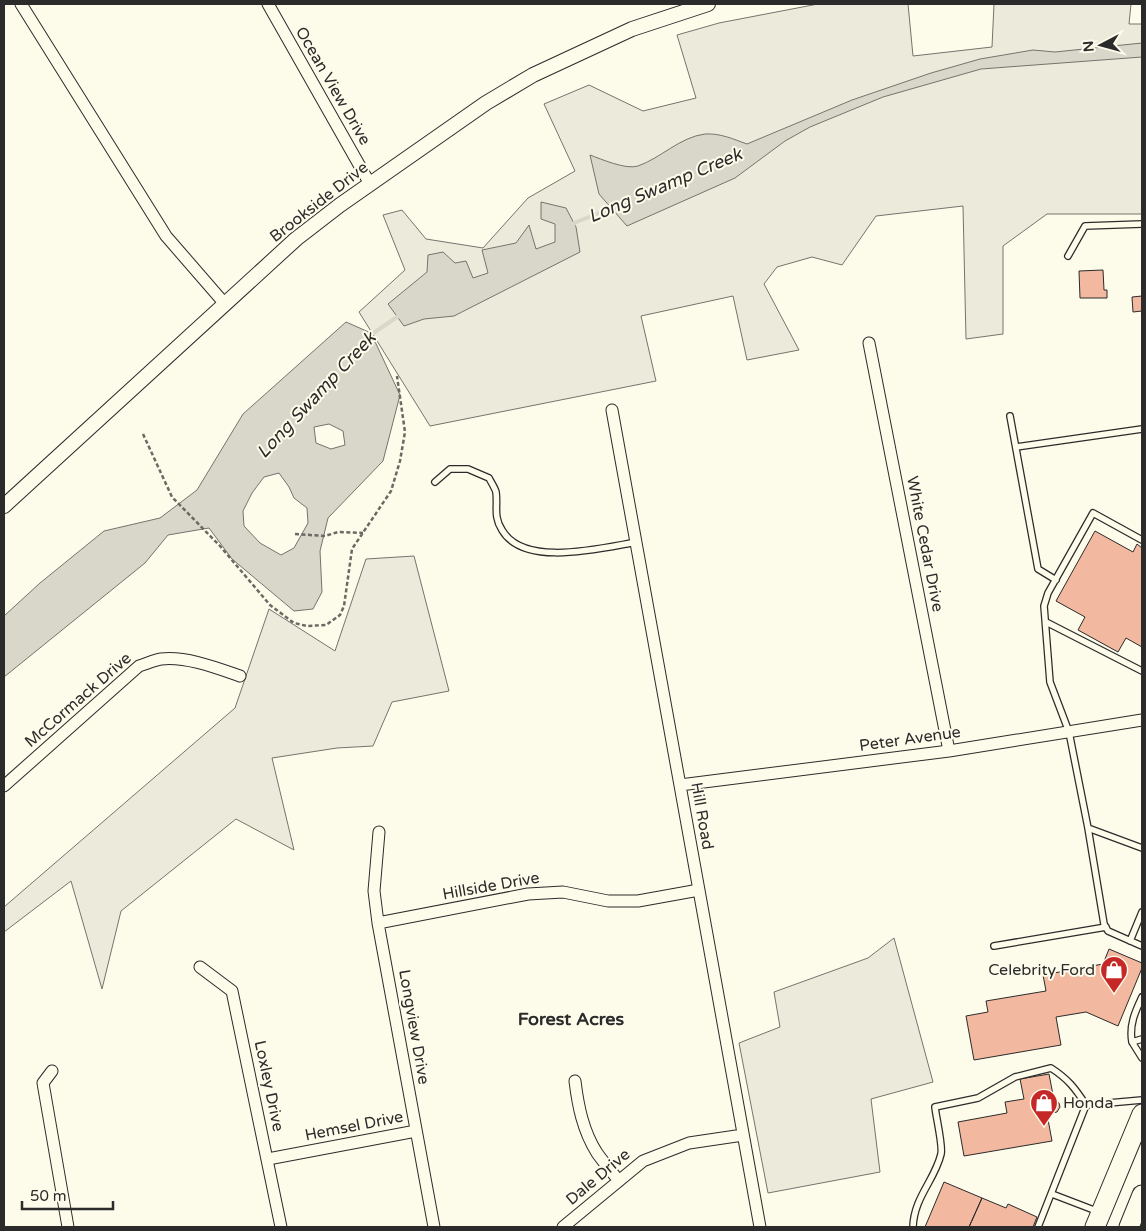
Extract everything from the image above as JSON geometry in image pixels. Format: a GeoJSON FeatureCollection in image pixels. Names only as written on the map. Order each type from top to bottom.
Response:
{"type":"FeatureCollection","features":[{"type":"Feature","properties":{"kind":"highway"},"geometry":{"type":"LineString","coordinates":[[1098,1220],[1142,1114]]}},
{"type":"Feature","properties":{"kind":"highway"},"geometry":{"type":"LineString","coordinates":[[1129,1227],[1142,1195]]}},
{"type":"Feature","properties":{"kind":"street"},"geometry":{"type":"LineString","coordinates":[[21,4],[166,236],[225,304]]}},
{"type":"Feature","properties":{"kind":"street","name":"Ocean View Drive"},"geometry":{"type":"LineString","coordinates":[[268,4],[370,184]]}},
{"type":"Feature","properties":{"kind":"street","name":"Brookside Drive"},"geometry":{"type":"LineString","coordinates":[[4,506],[296,239],[340,205],[486,104],[533,75],[632,29],[691,6],[708,4]]}},
{"type":"Feature","properties":{"kind":"street","name":"White Cedar Drive"},"geometry":{"type":"LineString","coordinates":[[869,343],[949,751]]}},
{"type":"Feature","properties":{"kind":"street","name":"Hill Road"},"geometry":{"type":"LineString","coordinates":[[612,410],[760,1227]]}},
{"type":"Feature","properties":{"kind":"street","name":"McCormack Drive"},"geometry":{"type":"LineString","coordinates":[[4,786],[139,666],[160,659],[172,658],[209,665],[240,676]]}},
{"type":"Feature","properties":{"kind":"street","name":"Peter Avenue"},"geometry":{"type":"LineString","coordinates":[[680,785],[949,751],[1142,720]]}},
{"type":"Feature","properties":{"kind":"street","name":"Longview Drive"},"geometry":{"type":"LineString","coordinates":[[379,832],[374,891],[378,923],[434,1227]]}},
{"type":"Feature","properties":{"kind":"street","name":"Hillside Drive"},"geometry":{"type":"LineString","coordinates":[[378,923],[528,894],[563,892],[608,901],[638,901],[699,890]]}},
{"type":"Feature","properties":{"kind":"street","name":"Loxley Drive"},"geometry":{"type":"LineString","coordinates":[[200,967],[232,991],[281,1227]]}},
{"type":"Feature","properties":{"kind":"street"},"geometry":{"type":"LineString","coordinates":[[52,1071],[43,1083],[68,1227]]}},
{"type":"Feature","properties":{"kind":"street"},"geometry":{"type":"LineString","coordinates":[[575,1081],[578,1104],[586,1130],[597,1152],[619,1181]]}},
{"type":"Feature","properties":{"kind":"street","name":"Hemsel Drive"},"geometry":{"type":"LineString","coordinates":[[268,1159],[416,1131]]}},
{"type":"Feature","properties":{"kind":"street","name":"Dale Drive"},"geometry":{"type":"LineString","coordinates":[[569,1225],[643,1161],[689,1143],[743,1135]]}},
{"type":"Feature","properties":{"kind":"lane"},"geometry":{"type":"LineString","coordinates":[[1068,256],[1084,226],[1142,224]]}},
{"type":"Feature","properties":{"kind":"lane"},"geometry":{"type":"LineString","coordinates":[[1010,416],[1038,569],[1056,580]]}},
{"type":"Feature","properties":{"kind":"lane"},"geometry":{"type":"LineString","coordinates":[[1016,447],[1142,429]]}},
{"type":"Feature","properties":{"kind":"lane"},"geometry":{"type":"LineString","coordinates":[[435,482],[450,470],[468,468],[489,478],[496,492],[495,510],[500,528],[508,540],[538,553],[566,552],[637,542]]}},
{"type":"Feature","properties":{"kind":"lane"},"geometry":{"type":"LineString","coordinates":[[1142,540],[1094,513],[1048,593],[1044,606],[1050,682],[1069,732],[1088,828],[1101,913],[1108,931],[1142,946]]}},
{"type":"Feature","properties":{"kind":"lane"},"geometry":{"type":"LineString","coordinates":[[1046,622],[1142,671]]}},
{"type":"Feature","properties":{"kind":"lane"},"geometry":{"type":"LineString","coordinates":[[1088,828],[1142,848]]}},
{"type":"Feature","properties":{"kind":"lane"},"geometry":{"type":"LineString","coordinates":[[1130,941],[1142,912]]}},
{"type":"Feature","properties":{"kind":"lane"},"geometry":{"type":"LineString","coordinates":[[994,946],[1106,928]]}},
{"type":"Feature","properties":{"kind":"lane"},"geometry":{"type":"LineString","coordinates":[[1142,997],[1132,1019],[1132,1042],[1142,1058]]}},
{"type":"Feature","properties":{"kind":"lane"},"geometry":{"type":"LineString","coordinates":[[1132,1042],[1142,1039]]}},
{"type":"Feature","properties":{"kind":"lane"},"geometry":{"type":"LineString","coordinates":[[913,1227],[914,1217],[921,1196],[942,1152],[934,1107],[978,1098],[1015,1078],[1051,1068],[1065,1077],[1086,1105]]}},
{"type":"Feature","properties":{"kind":"lane"},"geometry":{"type":"LineString","coordinates":[[1086,1105],[1142,1100]]}},
{"type":"Feature","properties":{"kind":"lane"},"geometry":{"type":"LineString","coordinates":[[1038,1227],[1086,1105]]}},
{"type":"Feature","properties":{"kind":"lane"},"geometry":{"type":"LineString","coordinates":[[1052,1194],[1098,1220]]}},
{"type":"Feature","properties":{"kind":"path"},"geometry":{"type":"LineString","coordinates":[[143,434],[172,497],[220,546],[270,605],[294,623],[319,626],[332,622],[340,615],[344,606],[352,549],[391,491],[400,461],[405,432],[397,376]]}},
{"type":"Feature","properties":{"kind":"path"},"geometry":{"type":"LineString","coordinates":[[295,534],[326,536],[338,532],[363,533]]}},
{"type":"Feature","properties":{"kind":"shaded area"},"geometry":{"type":"Polygon","coordinates":[[[818,4],[908,4],[913,56],[992,47],[994,4],[1131,4],[1129,24],[1142,24],[1142,214],[1047,214],[1003,246],[1003,334],[966,339],[963,206],[876,216],[842,265],[812,257],[777,267],[764,284],[799,350],[747,360],[733,296],[641,316],[656,381],[430,426],[359,312],[405,270],[383,215],[402,210],[426,239],[483,248],[528,198],[575,171],[544,104],[589,85],[643,111],[696,98],[677,35],[719,23],[818,4]]]}},
{"type":"Feature","properties":{"kind":"shaded area"},"geometry":{"type":"Polygon","coordinates":[[[414,556],[449,691],[392,702],[373,746],[337,748],[272,758],[294,850],[236,819],[121,911],[102,989],[71,881],[4,932],[4,907],[235,708],[269,609],[335,651],[366,559],[414,556]]]}},
{"type":"Feature","properties":{"kind":"shaded area"},"geometry":{"type":"Polygon","coordinates":[[[894,938],[933,1082],[871,1099],[880,1172],[768,1193],[739,1043],[780,1027],[774,992],[868,958],[894,938]]]}},
{"type":"Feature","properties":{"kind":"water"},"geometry":{"type":"Polygon","coordinates":[[[1142,43],[1142,57],[981,69],[883,97],[810,127],[785,141],[735,178],[627,226],[599,194],[590,155],[614,164],[633,167],[646,162],[687,139],[705,134],[721,135],[747,144],[852,100],[931,73],[980,59],[1033,50],[1055,52],[1142,43]]]}},
{"type":"Feature","properties":{"kind":"water"},"geometry":{"type":"Polygon","coordinates":[[[541,202],[566,208],[576,227],[580,252],[454,316],[424,319],[404,326],[388,304],[427,272],[428,255],[443,252],[455,263],[466,261],[473,278],[488,273],[482,250],[516,243],[529,225],[536,249],[555,242],[555,224],[541,219],[541,202]]]}},
{"type":"Feature","properties":{"kind":"water"},"geometry":{"type":"Polygon","coordinates":[[[346,322],[371,333],[400,395],[383,461],[328,518],[320,551],[322,592],[313,609],[294,611],[232,559],[209,528],[168,535],[145,563],[4,677],[4,616],[40,583],[104,531],[160,518],[197,490],[243,414],[346,322]],[[329,424],[314,427],[316,443],[331,449],[345,445],[343,431],[329,424]],[[279,473],[264,477],[252,493],[243,511],[244,526],[260,543],[281,555],[294,548],[308,523],[307,508],[294,498],[279,473]]]}},
{"type":"Feature","properties":{"kind":"building"},"geometry":{"type":"Polygon","coordinates":[[[1103,270],[1104,290],[1107,290],[1107,298],[1080,298],[1079,271],[1103,270]]]}},
{"type":"Feature","properties":{"kind":"building"},"geometry":{"type":"Polygon","coordinates":[[[1142,296],[1142,311],[1133,312],[1132,297],[1142,296]]]}},
{"type":"Feature","properties":{"kind":"building"},"geometry":{"type":"Polygon","coordinates":[[[1095,531],[1133,552],[1137,544],[1142,548],[1142,647],[1126,638],[1118,652],[1078,630],[1085,617],[1056,601],[1095,531]]]}},
{"type":"Feature","properties":{"kind":"building"},"geometry":{"type":"Polygon","coordinates":[[[1109,949],[1142,963],[1142,968],[1118,1026],[1086,1012],[1056,1017],[1061,1045],[974,1060],[966,1016],[988,1012],[986,1001],[1046,991],[1043,975],[1103,964],[1109,949]]]}},
{"type":"Feature","properties":{"kind":"building"},"geometry":{"type":"Polygon","coordinates":[[[1049,1074],[1054,1100],[1059,1103],[1060,1107],[1057,1112],[1047,1114],[1052,1141],[964,1156],[958,1122],[1007,1113],[1005,1102],[1024,1099],[1020,1079],[1049,1074]]]}},
{"type":"Feature","properties":{"kind":"building"},"geometry":{"type":"Polygon","coordinates":[[[944,1182],[982,1198],[969,1227],[925,1227],[944,1182]]]}},
{"type":"Feature","properties":{"kind":"building"},"geometry":{"type":"Polygon","coordinates":[[[982,1198],[1006,1208],[1008,1204],[1037,1217],[1033,1227],[969,1227],[982,1198]]]}},
{"type":"Feature","properties":{"kind":"waterway","name":"Long Swamp Creek"},"geometry":{"type":"LineString","coordinates":[[572,228],[574,223],[614,207]]}},
{"type":"Feature","properties":{"kind":"waterway","name":"Long Swamp Creek"},"geometry":{"type":"LineString","coordinates":[[369,336],[400,315]]}},
{"type":"Feature","properties":{"kind":"place","name":"Celebrity Ford"},"geometry":{"type":"Point","coordinates":[1114,994]}},
{"type":"Feature","properties":{"kind":"place","name":"Honda"},"geometry":{"type":"Point","coordinates":[1044,1127]}},
{"type":"Feature","properties":{"kind":"district","name":"Forest Acres"},"geometry":{"type":"Point","coordinates":[571,1019]}}]}
